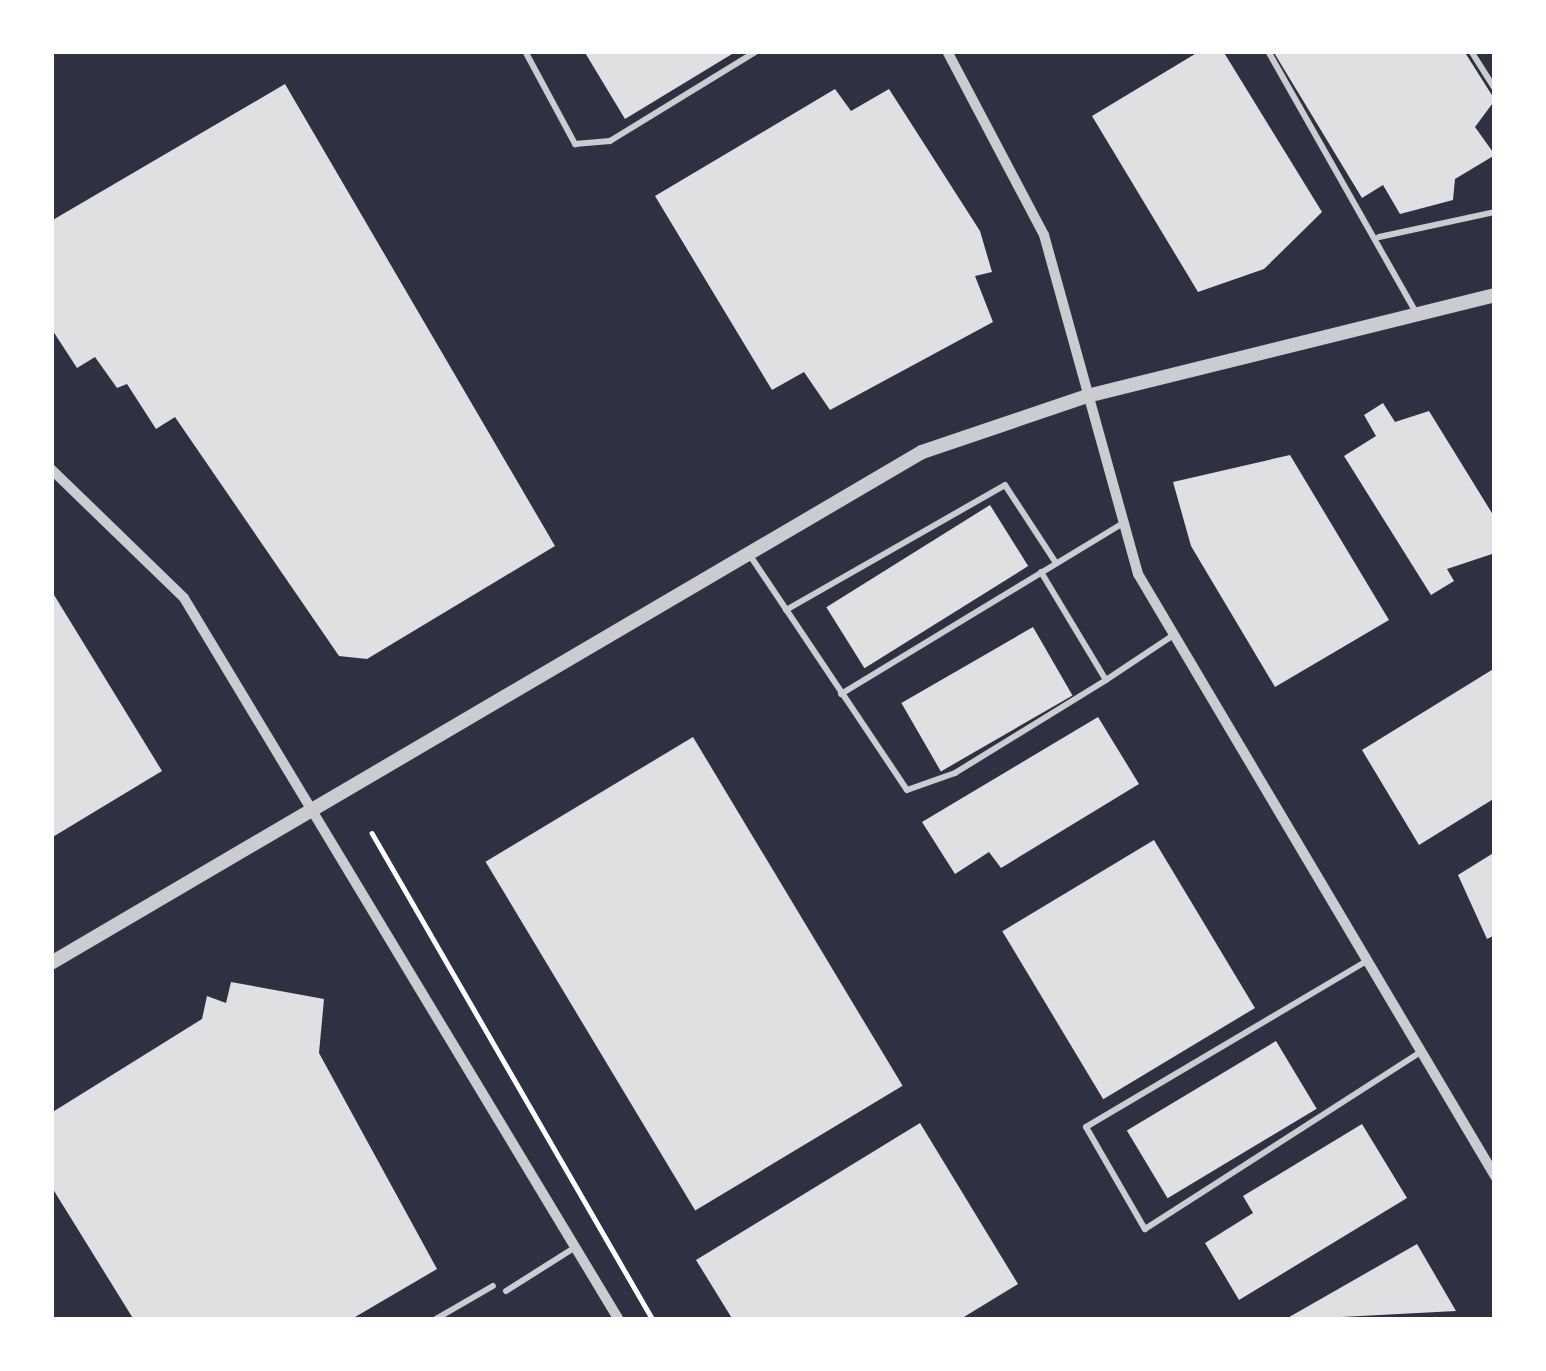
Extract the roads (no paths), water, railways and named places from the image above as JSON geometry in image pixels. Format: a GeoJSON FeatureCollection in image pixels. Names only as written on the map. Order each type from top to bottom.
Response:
{"type":"FeatureCollection","features":[{"type":"Feature","properties":{"kind":"street"},"geometry":{"type":"LineString","coordinates":[[947,51],[1044,235],[1124,523],[1172,636],[1495,1177]]}},
{"type":"Feature","properties":{"kind":"street"},"geometry":{"type":"LineString","coordinates":[[51,963],[922,452],[1087,396],[1495,295]]}},
{"type":"Feature","properties":{"kind":"street"},"geometry":{"type":"LineString","coordinates":[[51,469],[184,598],[619,1320]]}},
{"type":"Feature","properties":{"kind":"lane"},"geometry":{"type":"LineString","coordinates":[[525,51],[575,144],[610,141],[757,51]]}},
{"type":"Feature","properties":{"kind":"lane"},"geometry":{"type":"LineString","coordinates":[[1268,51],[1378,237],[1417,314]]}},
{"type":"Feature","properties":{"kind":"lane"},"geometry":{"type":"LineString","coordinates":[[1471,51],[1495,89]]}},
{"type":"Feature","properties":{"kind":"lane"},"geometry":{"type":"LineString","coordinates":[[1378,237],[1495,212]]}},
{"type":"Feature","properties":{"kind":"lane"},"geometry":{"type":"LineString","coordinates":[[785,610],[1005,484],[1056,563]]}},
{"type":"Feature","properties":{"kind":"lane"},"geometry":{"type":"LineString","coordinates":[[841,694],[1124,523]]}},
{"type":"Feature","properties":{"kind":"lane"},"geometry":{"type":"LineString","coordinates":[[747,551],[908,790],[1106,680],[1172,636]]}},
{"type":"Feature","properties":{"kind":"lane"},"geometry":{"type":"LineString","coordinates":[[1041,572],[1106,680]]}},
{"type":"Feature","properties":{"kind":"lane"},"geometry":{"type":"LineString","coordinates":[[1367,961],[1086,1127],[1145,1229],[1421,1052]]}},
{"type":"Feature","properties":{"kind":"lane"},"geometry":{"type":"LineString","coordinates":[[506,1291],[575,1248]]}},
{"type":"Feature","properties":{"kind":"lane"},"geometry":{"type":"LineString","coordinates":[[434,1320],[493,1286]]}}]}
